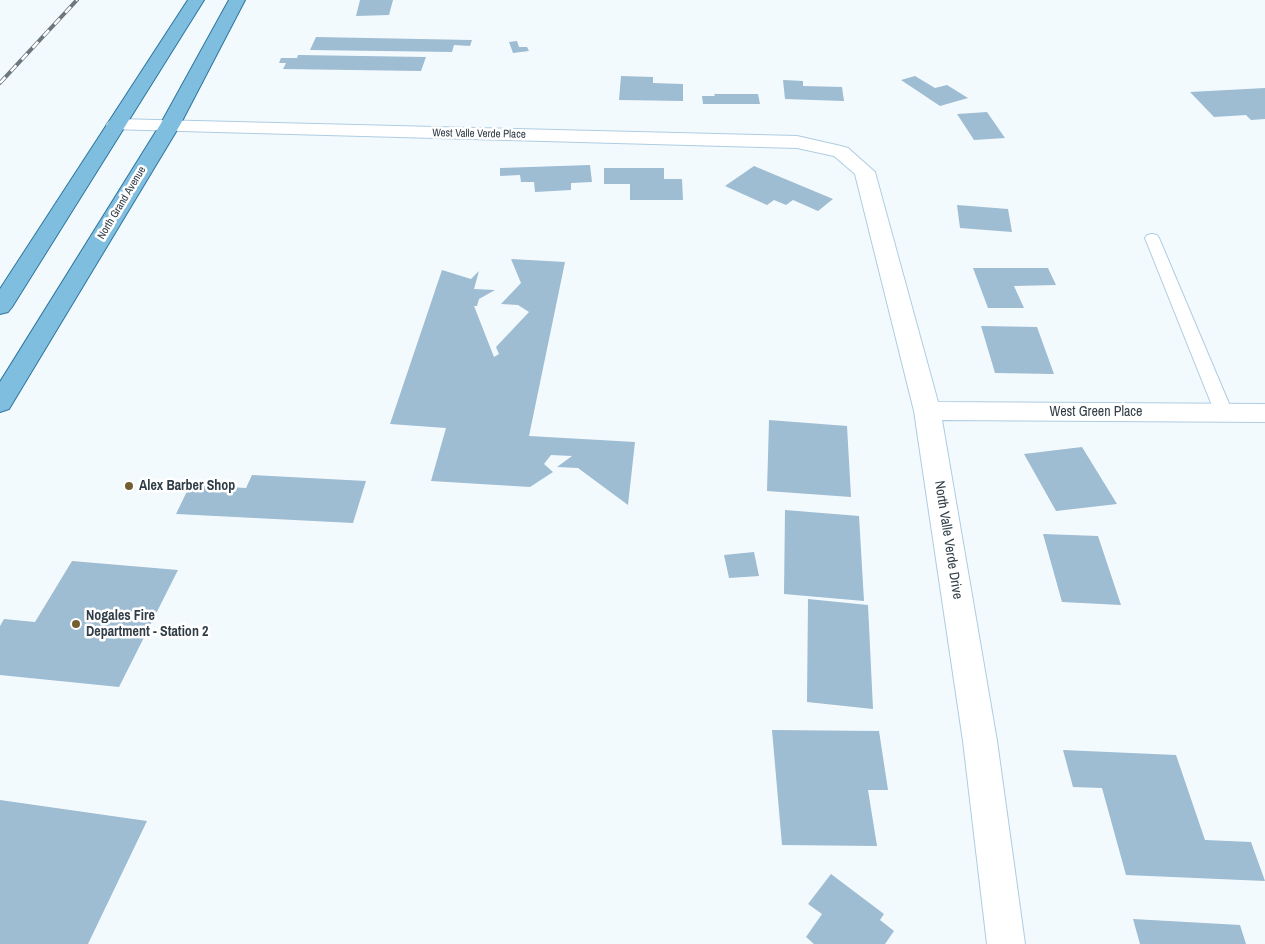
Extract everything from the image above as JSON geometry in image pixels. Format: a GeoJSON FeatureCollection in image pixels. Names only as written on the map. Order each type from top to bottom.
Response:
{"type":"FeatureCollection","features":[{"type":"Feature","properties":{"kind":"main road"},"geometry":{"type":"LineString","coordinates":[[0,307],[196,0]]}},
{"type":"Feature","properties":{"kind":"main road","name":"North Grand Avenue"},"geometry":{"type":"LineString","coordinates":[[0,403],[170,126],[237,0]]}},
{"type":"Feature","properties":{"kind":"street","name":"West Valle Verde Place"},"geometry":{"type":"LineString","coordinates":[[116,125],[797,142],[841,152]]}},
{"type":"Feature","properties":{"kind":"street","name":"North Valle Verde Drive"},"geometry":{"type":"LineString","coordinates":[[841,152],[865,172],[927,411],[980,741],[1006,944]]}},
{"type":"Feature","properties":{"kind":"street","name":"West Green Place"},"geometry":{"type":"LineString","coordinates":[[927,411],[1265,413]]}},
{"type":"Feature","properties":{"kind":"lane"},"geometry":{"type":"LineString","coordinates":[[1152,238],[1224,413]]}},
{"type":"Feature","properties":{"kind":"building"},"geometry":{"type":"Polygon","coordinates":[[[360,0],[393,0],[389,15],[356,16],[360,0]]]}},
{"type":"Feature","properties":{"kind":"building"},"geometry":{"type":"Polygon","coordinates":[[[316,37],[472,40],[470,46],[454,45],[452,52],[310,50],[316,37]]]}},
{"type":"Feature","properties":{"kind":"building"},"geometry":{"type":"Polygon","coordinates":[[[517,41],[519,47],[527,47],[529,51],[513,53],[509,42],[517,41]]]}},
{"type":"Feature","properties":{"kind":"building"},"geometry":{"type":"Polygon","coordinates":[[[298,55],[426,57],[421,71],[283,69],[286,63],[279,63],[281,58],[297,58],[298,55]]]}},
{"type":"Feature","properties":{"kind":"building"},"geometry":{"type":"Polygon","coordinates":[[[621,76],[653,77],[653,83],[683,84],[683,101],[619,100],[621,76]]]}},
{"type":"Feature","properties":{"kind":"building"},"geometry":{"type":"Polygon","coordinates":[[[915,76],[935,88],[947,85],[968,98],[940,106],[901,80],[915,76]]]}},
{"type":"Feature","properties":{"kind":"building"},"geometry":{"type":"Polygon","coordinates":[[[783,80],[803,81],[803,86],[842,87],[844,101],[785,99],[783,80]]]}},
{"type":"Feature","properties":{"kind":"building"},"geometry":{"type":"Polygon","coordinates":[[[1265,88],[1265,119],[1251,120],[1246,115],[1214,117],[1190,92],[1265,88]]]}},
{"type":"Feature","properties":{"kind":"building"},"geometry":{"type":"Polygon","coordinates":[[[714,94],[758,94],[760,104],[703,104],[702,96],[715,96],[714,94]]]}},
{"type":"Feature","properties":{"kind":"building"},"geometry":{"type":"Polygon","coordinates":[[[987,112],[1005,138],[974,140],[957,114],[987,112]]]}},
{"type":"Feature","properties":{"kind":"building"},"geometry":{"type":"Polygon","coordinates":[[[590,165],[592,182],[571,183],[571,190],[535,192],[534,182],[521,182],[520,175],[500,176],[500,168],[590,165]]]}},
{"type":"Feature","properties":{"kind":"building"},"geometry":{"type":"Polygon","coordinates":[[[754,166],[833,199],[818,211],[793,200],[786,205],[774,200],[767,205],[725,186],[754,166]]]}},
{"type":"Feature","properties":{"kind":"building"},"geometry":{"type":"Polygon","coordinates":[[[604,168],[664,168],[664,179],[682,179],[683,200],[630,200],[630,184],[604,184],[604,168]]]}},
{"type":"Feature","properties":{"kind":"building"},"geometry":{"type":"Polygon","coordinates":[[[957,205],[1008,209],[1012,232],[960,228],[957,205]]]}},
{"type":"Feature","properties":{"kind":"building"},"geometry":{"type":"Polygon","coordinates":[[[511,259],[565,262],[529,436],[635,442],[628,505],[578,468],[557,467],[572,456],[551,455],[544,464],[553,472],[530,487],[431,481],[446,428],[390,424],[442,270],[471,279],[479,271],[474,289],[495,290],[479,299],[477,306],[474,306],[494,357],[499,354],[496,347],[529,312],[518,305],[501,304],[521,283],[511,259]]]}},
{"type":"Feature","properties":{"kind":"building"},"geometry":{"type":"Polygon","coordinates":[[[973,268],[1048,268],[1056,285],[1014,286],[1024,308],[988,308],[973,268]]]}},
{"type":"Feature","properties":{"kind":"building"},"geometry":{"type":"Polygon","coordinates":[[[981,326],[1037,327],[1054,374],[995,373],[981,326]]]}},
{"type":"Feature","properties":{"kind":"building"},"geometry":{"type":"Polygon","coordinates":[[[769,420],[847,426],[851,497],[767,491],[769,420]]]}},
{"type":"Feature","properties":{"kind":"building"},"geometry":{"type":"Polygon","coordinates":[[[1082,447],[1117,504],[1056,511],[1024,454],[1082,447]]]}},
{"type":"Feature","properties":{"kind":"building"},"geometry":{"type":"Polygon","coordinates":[[[252,475],[366,481],[353,523],[176,514],[190,485],[246,488],[252,475]]]}},
{"type":"Feature","properties":{"kind":"building"},"geometry":{"type":"Polygon","coordinates":[[[785,510],[859,516],[864,601],[784,594],[785,510]]]}},
{"type":"Feature","properties":{"kind":"building"},"geometry":{"type":"Polygon","coordinates":[[[1043,534],[1098,536],[1121,605],[1062,602],[1043,534]]]}},
{"type":"Feature","properties":{"kind":"building"},"geometry":{"type":"Polygon","coordinates":[[[754,552],[759,576],[729,578],[724,555],[754,552]]]}},
{"type":"Feature","properties":{"kind":"building","name":"Nogales Fire Department - Station 2"},"geometry":{"type":"Polygon","coordinates":[[[72,561],[178,570],[119,687],[0,675],[0,626],[4,619],[35,622],[72,561]]]}},
{"type":"Feature","properties":{"kind":"building"},"geometry":{"type":"Polygon","coordinates":[[[808,599],[868,605],[873,709],[807,702],[808,599]]]}},
{"type":"Feature","properties":{"kind":"building"},"geometry":{"type":"Polygon","coordinates":[[[772,730],[879,731],[888,790],[868,790],[877,846],[782,845],[772,730]]]}},
{"type":"Feature","properties":{"kind":"building"},"geometry":{"type":"Polygon","coordinates":[[[1063,750],[1176,755],[1205,840],[1251,842],[1265,881],[1126,875],[1102,788],[1073,787],[1063,750]]]}},
{"type":"Feature","properties":{"kind":"building"},"geometry":{"type":"Polygon","coordinates":[[[0,800],[147,821],[88,944],[0,944],[0,800]]]}},
{"type":"Feature","properties":{"kind":"building"},"geometry":{"type":"Polygon","coordinates":[[[831,874],[884,914],[880,920],[894,931],[885,944],[814,944],[806,937],[822,914],[808,904],[831,874]]]}},
{"type":"Feature","properties":{"kind":"building"},"geometry":{"type":"Polygon","coordinates":[[[1133,919],[1240,925],[1246,944],[1140,944],[1133,919]]]}},
{"type":"Feature","properties":{"kind":"railway"},"geometry":{"type":"LineString","coordinates":[[0,83],[77,0]]}},
{"type":"Feature","properties":{"kind":"place","name":"Alex Barber Shop"},"geometry":{"type":"Point","coordinates":[129,486]}},
{"type":"Feature","properties":{"kind":"place","name":"Nogales Fire Department - Station 2"},"geometry":{"type":"Point","coordinates":[76,624]}}]}
